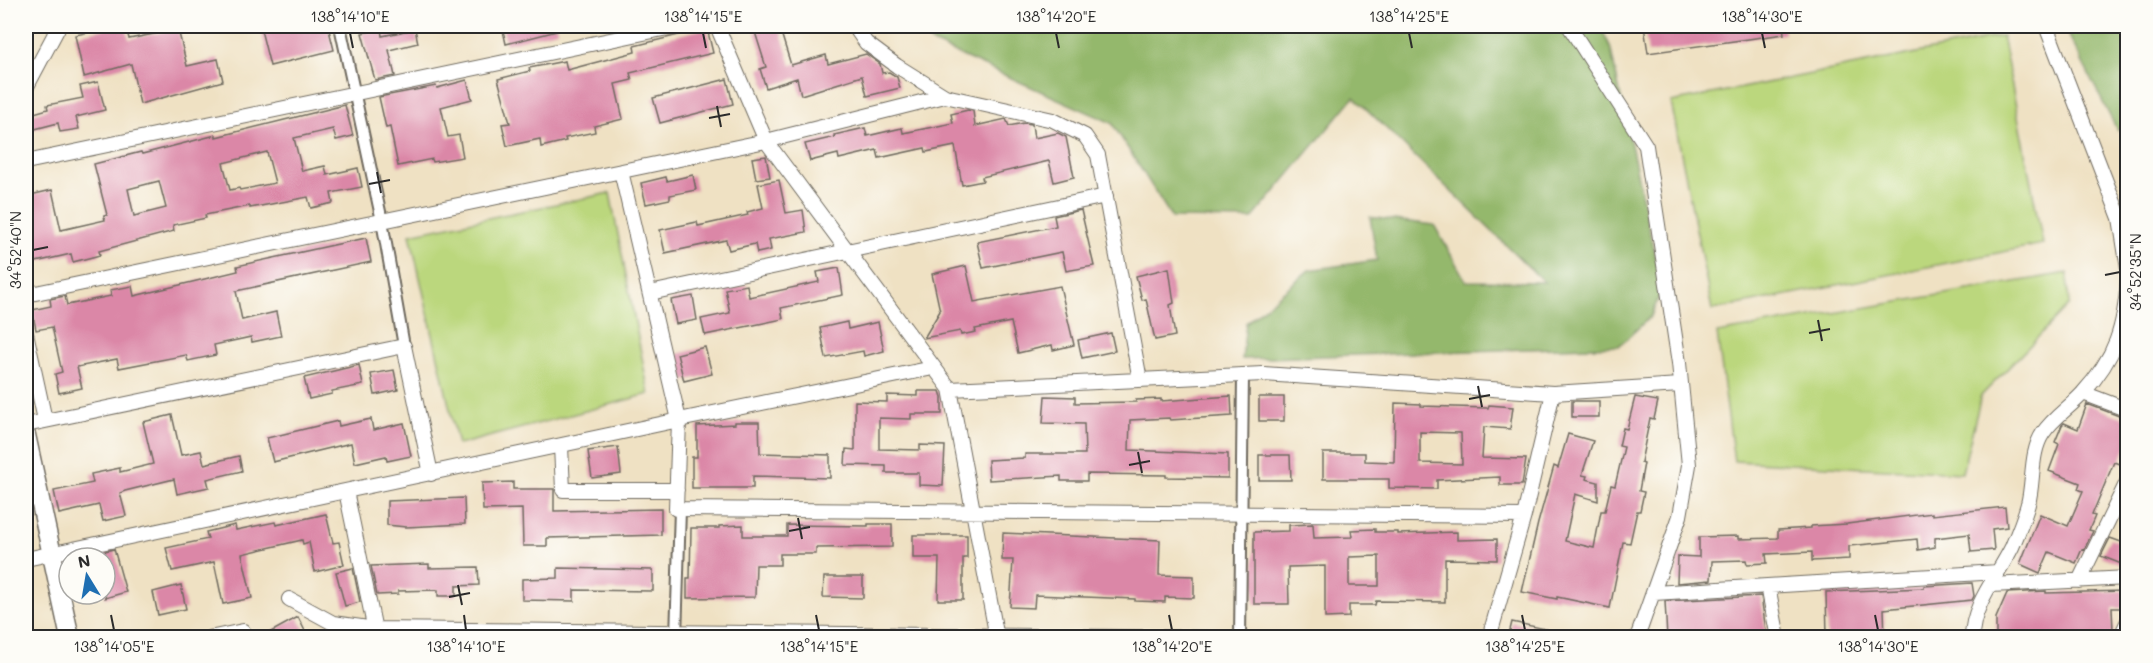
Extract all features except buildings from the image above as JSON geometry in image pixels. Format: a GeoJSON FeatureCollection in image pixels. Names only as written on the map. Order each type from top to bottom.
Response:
{"type":"FeatureCollection","features":[{"type":"Feature","properties":{"kind":"street"},"geometry":{"type":"LineString","coordinates":[[26,88],[59,26]]}},
{"type":"Feature","properties":{"kind":"street"},"geometry":{"type":"LineString","coordinates":[[340,26],[382,221],[404,346],[431,474]]}},
{"type":"Feature","properties":{"kind":"street"},"geometry":{"type":"LineString","coordinates":[[26,162],[677,26]]}},
{"type":"Feature","properties":{"kind":"street"},"geometry":{"type":"LineString","coordinates":[[717,26],[766,141],[950,389],[997,637]]}},
{"type":"Feature","properties":{"kind":"street"},"geometry":{"type":"LineString","coordinates":[[854,26],[866,43],[945,96],[1053,120],[1085,136],[1098,155],[1140,380]]}},
{"type":"Feature","properties":{"kind":"street"},"geometry":{"type":"LineString","coordinates":[[1569,26],[1646,146],[1678,351],[1689,465],[1680,516],[1637,638]]}},
{"type":"Feature","properties":{"kind":"street"},"geometry":{"type":"LineString","coordinates":[[2046,26],[2120,218],[2127,269]]}},
{"type":"Feature","properties":{"kind":"street"},"geometry":{"type":"LineString","coordinates":[[26,295],[766,141],[945,96]]}},
{"type":"Feature","properties":{"kind":"street"},"geometry":{"type":"LineString","coordinates":[[621,171],[679,420],[676,509],[1524,516]]}},
{"type":"Feature","properties":{"kind":"street"},"geometry":{"type":"LineString","coordinates":[[650,293],[1106,196]]}},
{"type":"Feature","properties":{"kind":"street"},"geometry":{"type":"LineString","coordinates":[[1972,638],[1977,610],[2012,546],[2028,503],[2037,444],[2044,431],[2083,393],[2108,359],[2120,333],[2126,309],[2127,278]]}},
{"type":"Feature","properties":{"kind":"street"},"geometry":{"type":"LineString","coordinates":[[26,333],[45,420]]}},
{"type":"Feature","properties":{"kind":"street"},"geometry":{"type":"LineString","coordinates":[[26,424],[404,346]]}},
{"type":"Feature","properties":{"kind":"street"},"geometry":{"type":"LineString","coordinates":[[26,559],[933,368]]}},
{"type":"Feature","properties":{"kind":"street"},"geometry":{"type":"LineString","coordinates":[[950,389],[1263,374],[1553,393],[1680,385]]}},
{"type":"Feature","properties":{"kind":"street"},"geometry":{"type":"LineString","coordinates":[[1240,638],[1242,375]]}},
{"type":"Feature","properties":{"kind":"street"},"geometry":{"type":"LineString","coordinates":[[1489,638],[1524,516],[1553,393]]}},
{"type":"Feature","properties":{"kind":"street"},"geometry":{"type":"LineString","coordinates":[[2083,393],[2127,410]]}},
{"type":"Feature","properties":{"kind":"street"},"geometry":{"type":"LineString","coordinates":[[26,435],[70,638]]}},
{"type":"Feature","properties":{"kind":"street"},"geometry":{"type":"LineString","coordinates":[[561,446],[563,490],[677,490]]}},
{"type":"Feature","properties":{"kind":"street"},"geometry":{"type":"LineString","coordinates":[[2079,581],[2127,480]]}},
{"type":"Feature","properties":{"kind":"street"},"geometry":{"type":"LineString","coordinates":[[346,491],[376,633]]}},
{"type":"Feature","properties":{"kind":"street"},"geometry":{"type":"LineString","coordinates":[[676,635],[680,509]]}},
{"type":"Feature","properties":{"kind":"street"},"geometry":{"type":"LineString","coordinates":[[1654,594],[1998,572]]}},
{"type":"Feature","properties":{"kind":"street"},"geometry":{"type":"LineString","coordinates":[[1991,585],[2127,579]]}},
{"type":"Feature","properties":{"kind":"street"},"geometry":{"type":"LineString","coordinates":[[1768,586],[1778,638]]}},
{"type":"Feature","properties":{"kind":"street"},"geometry":{"type":"LineString","coordinates":[[289,599],[333,623],[376,633],[1212,638]]}},
{"type":"Feature","properties":{"kind":"street"},"geometry":{"type":"LineString","coordinates":[[2120,638],[2127,621]]}},
{"type":"Feature","properties":{"kind":"street"},"geometry":{"type":"LineString","coordinates":[[209,638],[243,631],[247,638]]}},
{"type":"Feature","properties":{"kind":"green space"},"geometry":{"type":"Polygon","coordinates":[[[909,26],[1600,26],[1610,46],[1662,290],[1651,316],[1619,346],[1242,359],[1246,323],[1309,270],[1377,260],[1370,217],[1434,225],[1466,281],[1544,282],[1354,97],[1252,219],[1172,218],[1112,123],[935,44],[909,26]]]}},
{"type":"Feature","properties":{"kind":"green space"},"geometry":{"type":"Polygon","coordinates":[[[2064,26],[2127,26],[2127,123],[2117,130],[2064,26]]]}},
{"type":"Feature","properties":{"kind":"green space"},"geometry":{"type":"Polygon","coordinates":[[[2002,36],[2043,244],[1712,310],[1671,102],[2002,36]]]}},
{"type":"Feature","properties":{"kind":"green space"},"geometry":{"type":"Polygon","coordinates":[[[610,193],[649,394],[458,445],[410,234],[610,193]]]}},
{"type":"Feature","properties":{"kind":"green space"},"geometry":{"type":"Polygon","coordinates":[[[2067,273],[2069,305],[1981,396],[1962,473],[1734,461],[1717,333],[2067,273]]]}}]}
